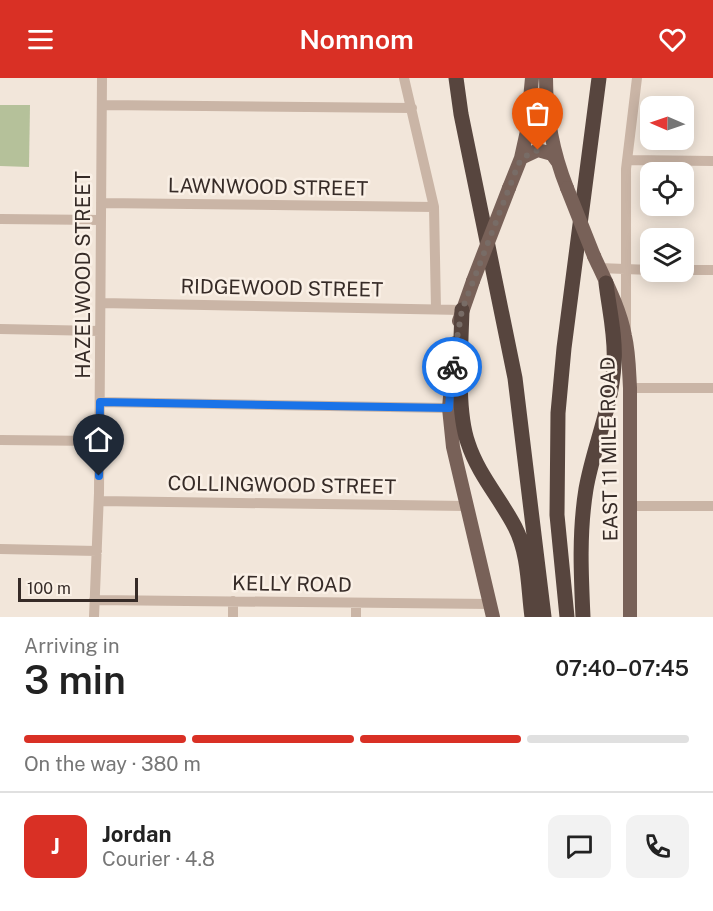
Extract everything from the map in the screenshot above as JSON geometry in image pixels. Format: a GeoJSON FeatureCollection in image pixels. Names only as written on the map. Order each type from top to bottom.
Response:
{"type":"FeatureCollection","features":[{"type":"Feature","properties":{"kind":"highway"},"geometry":{"type":"LineString","coordinates":[[449,78],[461,114]]}},
{"type":"Feature","properties":{"kind":"highway"},"geometry":{"type":"LineString","coordinates":[[456,78],[461,114],[515,378],[544,617]]}},
{"type":"Feature","properties":{"kind":"highway"},"geometry":{"type":"LineString","coordinates":[[567,617],[557,506],[558,413],[598,78]]}},
{"type":"Feature","properties":{"kind":"highway"},"geometry":{"type":"LineString","coordinates":[[583,617],[582,516],[614,365],[606,283]]}},
{"type":"Feature","properties":{"kind":"highway"},"geometry":{"type":"LineString","coordinates":[[462,310],[460,357],[463,425],[477,464],[521,541],[532,617]]}},
{"type":"Feature","properties":{"kind":"main road"},"geometry":{"type":"LineString","coordinates":[[491,611],[465,506],[453,447],[449,408],[453,361],[462,310],[522,158],[532,78]]}},
{"type":"Feature","properties":{"kind":"main road","name":"EAST 11 MILE ROAD"},"geometry":{"type":"LineString","coordinates":[[546,78],[550,129],[557,161],[625,336],[630,388],[630,617]]}},
{"type":"Feature","properties":{"kind":"main road"},"geometry":{"type":"LineString","coordinates":[[522,158],[538,150],[552,154],[557,161]]}},
{"type":"Feature","properties":{"kind":"street","name":"HAZELWOOD STREET"},"geometry":{"type":"LineString","coordinates":[[94,617],[99,501],[102,78]]}},
{"type":"Feature","properties":{"kind":"street"},"geometry":{"type":"LineString","coordinates":[[404,78],[434,207],[436,309]]}},
{"type":"Feature","properties":{"kind":"street"},"geometry":{"type":"LineString","coordinates":[[625,336],[627,160],[638,78]]}},
{"type":"Feature","properties":{"kind":"street"},"geometry":{"type":"LineString","coordinates":[[102,105],[412,108]]}},
{"type":"Feature","properties":{"kind":"street"},"geometry":{"type":"LineString","coordinates":[[627,160],[713,161]]}},
{"type":"Feature","properties":{"kind":"street","name":"LAWNWOOD STREET"},"geometry":{"type":"LineString","coordinates":[[101,203],[434,207]]}},
{"type":"Feature","properties":{"kind":"street"},"geometry":{"type":"LineString","coordinates":[[0,219],[101,220]]}},
{"type":"Feature","properties":{"kind":"street"},"geometry":{"type":"LineString","coordinates":[[597,262],[626,269],[640,270]]}},
{"type":"Feature","properties":{"kind":"street"},"geometry":{"type":"LineString","coordinates":[[694,270],[713,270]]}},
{"type":"Feature","properties":{"kind":"street","name":"RIDGEWOOD STREET"},"geometry":{"type":"LineString","coordinates":[[101,303],[462,310]]}},
{"type":"Feature","properties":{"kind":"street"},"geometry":{"type":"LineString","coordinates":[[0,329],[100,331]]}},
{"type":"Feature","properties":{"kind":"street"},"geometry":{"type":"LineString","coordinates":[[630,388],[713,388]]}},
{"type":"Feature","properties":{"kind":"street"},"geometry":{"type":"LineString","coordinates":[[100,402],[449,408]]}},
{"type":"Feature","properties":{"kind":"street"},"geometry":{"type":"LineString","coordinates":[[0,440],[99,441]]}},
{"type":"Feature","properties":{"kind":"street","name":"COLLINGWOOD STREET"},"geometry":{"type":"LineString","coordinates":[[99,501],[465,506]]}},
{"type":"Feature","properties":{"kind":"street"},"geometry":{"type":"LineString","coordinates":[[630,506],[713,506]]}},
{"type":"Feature","properties":{"kind":"street"},"geometry":{"type":"LineString","coordinates":[[0,549],[97,551]]}},
{"type":"Feature","properties":{"kind":"street","name":"KELLY ROAD"},"geometry":{"type":"LineString","coordinates":[[94,600],[356,603],[491,611]]}},
{"type":"Feature","properties":{"kind":"street"},"geometry":{"type":"LineString","coordinates":[[233,602],[233,617]]}},
{"type":"Feature","properties":{"kind":"street"},"geometry":{"type":"LineString","coordinates":[[356,603],[356,617]]}},
{"type":"Feature","properties":{"kind":"green space"},"geometry":{"type":"Polygon","coordinates":[[[0,105],[30,105],[29,167],[0,166],[0,105]]]}},
{"type":"Feature","properties":{"kind":"way so far"},"geometry":{"type":"LineString","coordinates":[[452,367],[462,310],[518,165],[522,158],[538,150]]}},
{"type":"Feature","properties":{"kind":"route"},"geometry":{"type":"LineString","coordinates":[[99,476],[100,402],[449,408],[452,367]]}}]}
